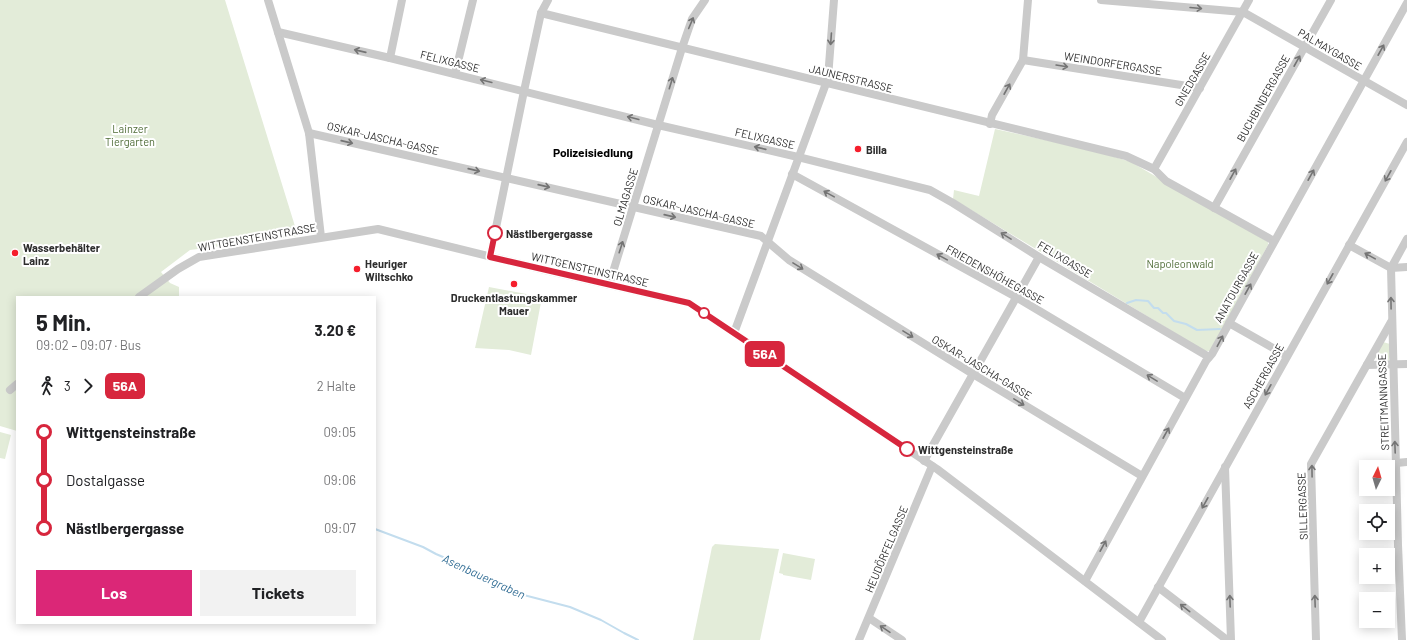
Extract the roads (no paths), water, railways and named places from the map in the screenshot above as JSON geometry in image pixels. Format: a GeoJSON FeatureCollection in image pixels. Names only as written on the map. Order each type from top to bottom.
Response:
{"type":"FeatureCollection","features":[{"type":"Feature","properties":{"kind":"street"},"geometry":{"type":"LineString","coordinates":[[268,0],[309,133],[321,237]]}},
{"type":"Feature","properties":{"kind":"street"},"geometry":{"type":"LineString","coordinates":[[390,58],[402,0]]}},
{"type":"Feature","properties":{"kind":"street"},"geometry":{"type":"LineString","coordinates":[[455,74],[473,0]]}},
{"type":"Feature","properties":{"kind":"street"},"geometry":{"type":"LineString","coordinates":[[490,257],[541,13],[548,0]]}},
{"type":"Feature","properties":{"kind":"street"},"geometry":{"type":"LineString","coordinates":[[734,333],[828,78],[834,0]]}},
{"type":"Feature","properties":{"kind":"street"},"geometry":{"type":"LineString","coordinates":[[990,124],[992,115],[1023,60],[1028,0]]}},
{"type":"Feature","properties":{"kind":"street"},"geometry":{"type":"LineString","coordinates":[[1101,0],[1243,12]]}},
{"type":"Feature","properties":{"kind":"street","name":"GNEDGASSE"},"geometry":{"type":"LineString","coordinates":[[1154,169],[1250,0]]}},
{"type":"Feature","properties":{"kind":"street","name":"BUCHBINDERGASSE"},"geometry":{"type":"LineString","coordinates":[[1214,208],[1331,0]]}},
{"type":"Feature","properties":{"kind":"street","name":"OLMAGASSE"},"geometry":{"type":"LineString","coordinates":[[609,284],[634,208],[682,48],[692,19],[703,1]]}},
{"type":"Feature","properties":{"kind":"street","name":"ANATOURGASSE"},"geometry":{"type":"LineString","coordinates":[[1085,581],[1185,398],[1212,354],[1407,3]]}},
{"type":"Feature","properties":{"kind":"street","name":"PALMAYGASSE"},"geometry":{"type":"LineString","coordinates":[[1243,12],[1407,105]]}},
{"type":"Feature","properties":{"kind":"street","name":"JAUNERSTRASSE"},"geometry":{"type":"LineString","coordinates":[[541,13],[826,82],[990,124],[1126,156],[1154,169],[1166,181],[1274,242]]}},
{"type":"Feature","properties":{"kind":"street","name":"FELIXGASSE"},"geometry":{"type":"LineString","coordinates":[[278,32],[930,190],[953,202],[1039,256],[1209,357]]}},
{"type":"Feature","properties":{"kind":"street","name":"WEINDORFERGASSE"},"geometry":{"type":"LineString","coordinates":[[1023,60],[1200,88]]}},
{"type":"Feature","properties":{"kind":"street","name":"OSKAR-JASCHA-GASSE"},"geometry":{"type":"LineString","coordinates":[[309,133],[761,236],[789,260],[973,374],[1142,476]]}},
{"type":"Feature","properties":{"kind":"street","name":"ASCHERGASSE"},"geometry":{"type":"LineString","coordinates":[[1139,622],[1407,142]]}},
{"type":"Feature","properties":{"kind":"street","name":"FRIEDENSHÖHEGASSE"},"geometry":{"type":"LineString","coordinates":[[792,174],[1016,297],[1185,398]]}},
{"type":"Feature","properties":{"kind":"street","name":"WITTGENSTEINSTRASSE"},"geometry":{"type":"LineString","coordinates":[[140,296],[178,269],[199,257],[378,229],[490,257],[689,303],[963,487],[1162,640]]}},
{"type":"Feature","properties":{"kind":"street","name":"STREITMANNGASSE"},"geometry":{"type":"LineString","coordinates":[[1402,640],[1404,627],[1398,545],[1391,321],[1391,268],[1407,239]]}},
{"type":"Feature","properties":{"kind":"street"},"geometry":{"type":"LineString","coordinates":[[1349,245],[1391,268],[1407,267]]}},
{"type":"Feature","properties":{"kind":"street"},"geometry":{"type":"LineString","coordinates":[[924,461],[1039,256]]}},
{"type":"Feature","properties":{"kind":"street","name":"SILLERGASSE"},"geometry":{"type":"LineString","coordinates":[[1316,640],[1311,464],[1391,321]]}},
{"type":"Feature","properties":{"kind":"street"},"geometry":{"type":"LineString","coordinates":[[1229,323],[1287,356]]}},
{"type":"Feature","properties":{"kind":"street"},"geometry":{"type":"LineString","coordinates":[[1367,365],[1407,364]]}},
{"type":"Feature","properties":{"kind":"street"},"geometry":{"type":"LineString","coordinates":[[10,390],[16,385]]}},
{"type":"Feature","properties":{"kind":"street"},"geometry":{"type":"LineString","coordinates":[[1396,463],[1407,462]]}},
{"type":"Feature","properties":{"kind":"street","name":"HEUDÖRFELGASSE"},"geometry":{"type":"LineString","coordinates":[[859,640],[932,466]]}},
{"type":"Feature","properties":{"kind":"street"},"geometry":{"type":"LineString","coordinates":[[1225,467],[1231,640]]}},
{"type":"Feature","properties":{"kind":"street"},"geometry":{"type":"LineString","coordinates":[[1398,545],[1407,545]]}},
{"type":"Feature","properties":{"kind":"street"},"geometry":{"type":"LineString","coordinates":[[1158,587],[1227,640]]}},
{"type":"Feature","properties":{"kind":"street"},"geometry":{"type":"LineString","coordinates":[[869,618],[902,640]]}},
{"type":"Feature","properties":{"kind":"waterway"},"geometry":{"type":"LineString","coordinates":[[1127,303],[1136,300],[1148,301],[1154,308],[1158,308],[1163,313],[1166,313],[1174,321],[1186,324],[1197,330],[1220,329]]}},
{"type":"Feature","properties":{"kind":"waterway","name":"Asenbauergraben"},"geometry":{"type":"LineString","coordinates":[[376,529],[423,547],[480,573],[504,588],[516,593],[570,607],[601,620],[638,640]]}},
{"type":"Feature","properties":{"kind":"place","name":"Billa"},"geometry":{"type":"Point","coordinates":[858,149]}},
{"type":"Feature","properties":{"kind":"place","name":"Nästlbergergasse"},"geometry":{"type":"Point","coordinates":[495,233]}},
{"type":"Feature","properties":{"kind":"place","name":"Wasserbehälter Lainz"},"geometry":{"type":"Point","coordinates":[15,253]}},
{"type":"Feature","properties":{"kind":"place","name":"Heuriger Wiltschko"},"geometry":{"type":"Point","coordinates":[357,269]}},
{"type":"Feature","properties":{"kind":"place","name":"Druckentlastungskammer Mauer"},"geometry":{"type":"Point","coordinates":[514,284]}},
{"type":"Feature","properties":{"kind":"place","name":"Wittgensteinstraße"},"geometry":{"type":"Point","coordinates":[907,449]}},
{"type":"Feature","properties":{"kind":"district","name":"Polizeisiedlung"},"geometry":{"type":"Point","coordinates":[593,152]}},
{"type":"Feature","properties":{"kind":"park label","name":"Lainzer Tiergarten"},"geometry":{"type":"Point","coordinates":[130,134]}},
{"type":"Feature","properties":{"kind":"park label","name":"Napoleonwald"},"geometry":{"type":"Point","coordinates":[1180,263]}}]}
